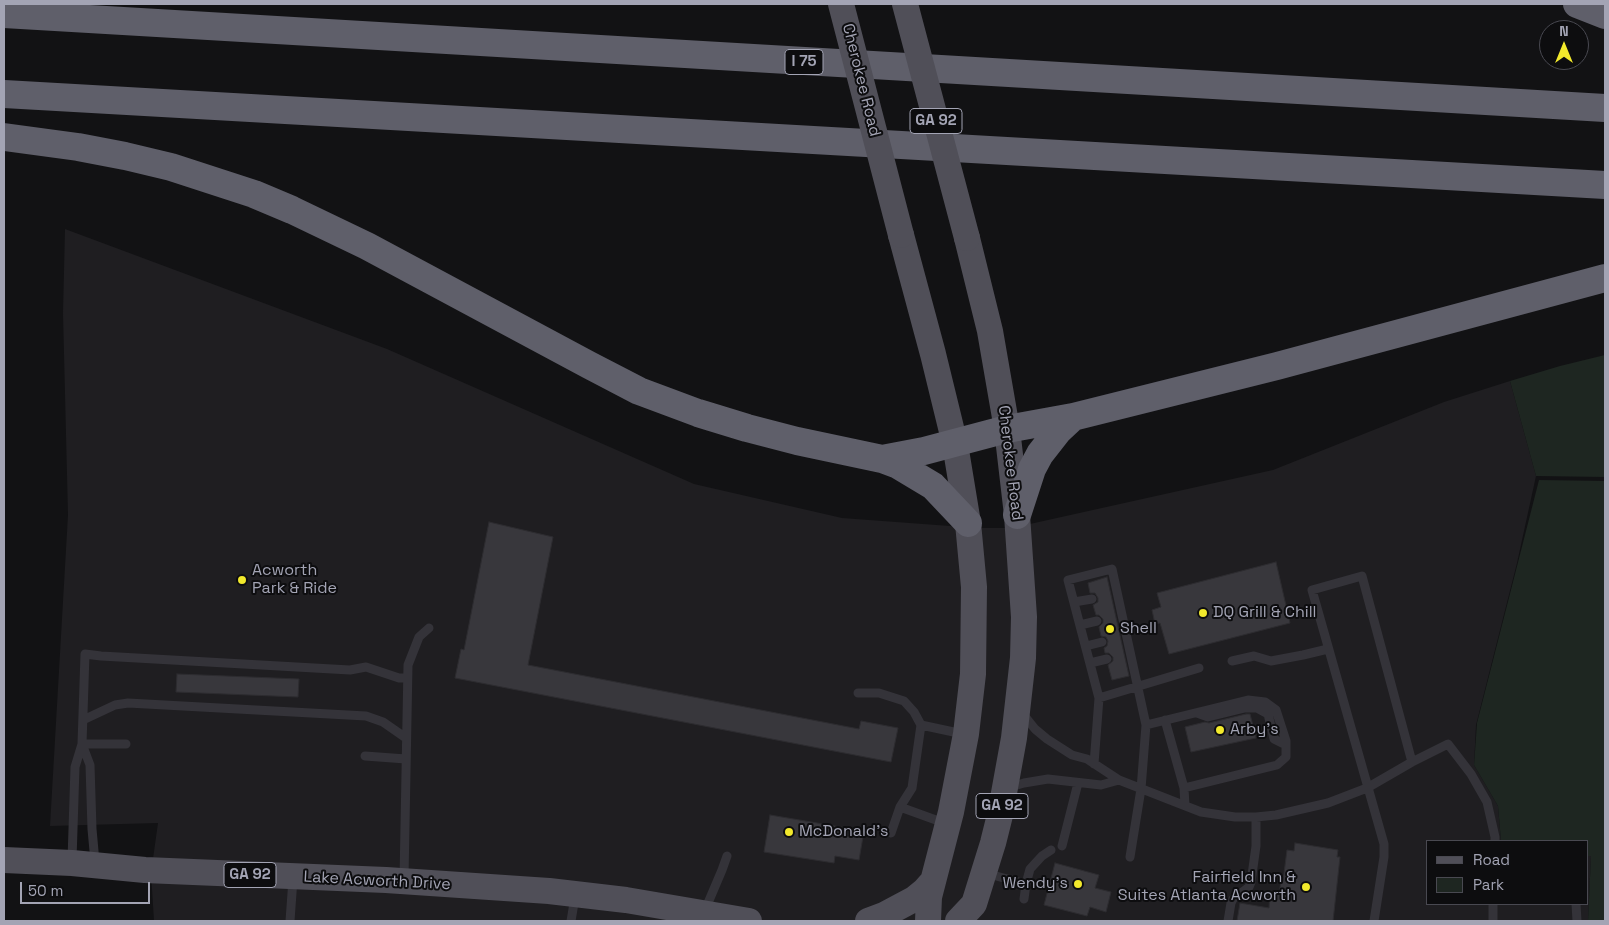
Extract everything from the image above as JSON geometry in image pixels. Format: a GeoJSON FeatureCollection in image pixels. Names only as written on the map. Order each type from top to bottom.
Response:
{"type":"FeatureCollection","features":[{"type":"Feature","properties":{"kind":"highway"},"geometry":{"type":"LineString","coordinates":[[1577,4],[1605,16]]}},
{"type":"Feature","properties":{"kind":"highway","name":"I 75"},"geometry":{"type":"LineString","coordinates":[[4,14],[1605,108]]}},
{"type":"Feature","properties":{"kind":"highway"},"geometry":{"type":"LineString","coordinates":[[4,94],[1605,185]]}},
{"type":"Feature","properties":{"kind":"highway"},"geometry":{"type":"LineString","coordinates":[[4,137],[125,156],[171,167],[254,194],[367,246],[639,391],[698,413],[747,428],[898,464],[933,486],[968,523]]}},
{"type":"Feature","properties":{"kind":"highway"},"geometry":{"type":"LineString","coordinates":[[882,459],[954,444],[1007,429],[1073,417],[1277,366],[1605,278]]}},
{"type":"Feature","properties":{"kind":"highway"},"geometry":{"type":"LineString","coordinates":[[1017,515],[1032,469],[1040,454],[1058,430],[1073,417]]}},
{"type":"Feature","properties":{"kind":"main road","name":"Cherokee Road"},"geometry":{"type":"LineString","coordinates":[[841,4],[933,354],[954,444],[968,523],[973,569],[975,605],[973,674],[966,734],[962,764],[929,896],[928,921]]}},
{"type":"Feature","properties":{"kind":"main road","name":"Cherokee Road"},"geometry":{"type":"LineString","coordinates":[[906,4],[990,331],[1007,429],[1017,515],[1024,617],[1018,705],[1006,788],[993,843],[970,916]]}},
{"type":"Feature","properties":{"kind":"main road","name":"Lake Acworth Drive"},"geometry":{"type":"LineString","coordinates":[[4,860],[84,864],[155,871],[404,882],[549,891],[749,921]]}},
{"type":"Feature","properties":{"kind":"main road"},"geometry":{"type":"LineString","coordinates":[[868,921],[914,899],[933,881]]}},
{"type":"Feature","properties":{"kind":"lane"},"geometry":{"type":"LineString","coordinates":[[1094,764],[1100,698],[1068,580],[1112,569],[1115,595],[1146,725],[1141,789],[1130,857]]}},
{"type":"Feature","properties":{"kind":"lane"},"geometry":{"type":"LineString","coordinates":[[1374,921],[1385,850],[1312,590],[1362,576],[1412,762]]}},
{"type":"Feature","properties":{"kind":"lane"},"geometry":{"type":"LineString","coordinates":[[1074,602],[1092,599]]}},
{"type":"Feature","properties":{"kind":"lane"},"geometry":{"type":"LineString","coordinates":[[1080,625],[1097,622]]}},
{"type":"Feature","properties":{"kind":"lane"},"geometry":{"type":"LineString","coordinates":[[404,882],[408,665],[419,637],[429,628]]}},
{"type":"Feature","properties":{"kind":"lane"},"geometry":{"type":"LineString","coordinates":[[1086,646],[1102,642]]}},
{"type":"Feature","properties":{"kind":"lane"},"geometry":{"type":"LineString","coordinates":[[1232,661],[1254,656],[1271,661],[1303,656],[1328,649]]}},
{"type":"Feature","properties":{"kind":"lane"},"geometry":{"type":"LineString","coordinates":[[84,864],[75,767],[82,744],[85,654],[350,670],[366,667],[399,678],[407,678]]}},
{"type":"Feature","properties":{"kind":"lane"},"geometry":{"type":"LineString","coordinates":[[1090,663],[1107,660]]}},
{"type":"Feature","properties":{"kind":"lane"},"geometry":{"type":"LineString","coordinates":[[1100,698],[1199,668]]}},
{"type":"Feature","properties":{"kind":"lane"},"geometry":{"type":"LineString","coordinates":[[858,693],[879,693],[904,701],[914,712],[921,725],[912,788],[900,807],[890,833]]}},
{"type":"Feature","properties":{"kind":"lane"},"geometry":{"type":"LineString","coordinates":[[1146,725],[1248,700],[1265,702],[1276,710],[1286,745],[1286,757],[1277,765],[1184,788]]}},
{"type":"Feature","properties":{"kind":"lane"},"geometry":{"type":"LineString","coordinates":[[83,720],[115,705],[128,703],[356,715],[366,716],[383,722],[406,738]]}},
{"type":"Feature","properties":{"kind":"lane"},"geometry":{"type":"LineString","coordinates":[[1018,705],[1035,730],[1047,739],[1072,754],[1087,759],[1119,780],[1201,812],[1235,817],[1256,817],[1298,811],[1328,803],[1367,788],[1448,744],[1471,774],[1487,802],[1495,840]]}},
{"type":"Feature","properties":{"kind":"lane"},"geometry":{"type":"LineString","coordinates":[[1165,720],[1184,788],[1185,806]]}},
{"type":"Feature","properties":{"kind":"lane"},"geometry":{"type":"LineString","coordinates":[[921,725],[966,734]]}},
{"type":"Feature","properties":{"kind":"lane"},"geometry":{"type":"LineString","coordinates":[[82,744],[126,744]]}},
{"type":"Feature","properties":{"kind":"lane"},"geometry":{"type":"LineString","coordinates":[[82,744],[90,765],[92,828],[84,864]]}},
{"type":"Feature","properties":{"kind":"lane"},"geometry":{"type":"LineString","coordinates":[[365,756],[406,759]]}},
{"type":"Feature","properties":{"kind":"lane"},"geometry":{"type":"LineString","coordinates":[[1006,788],[1048,779],[1101,785],[1119,780]]}},
{"type":"Feature","properties":{"kind":"lane"},"geometry":{"type":"LineString","coordinates":[[1062,846],[1078,783]]}},
{"type":"Feature","properties":{"kind":"lane"},"geometry":{"type":"LineString","coordinates":[[900,807],[948,824]]}},
{"type":"Feature","properties":{"kind":"lane"},"geometry":{"type":"LineString","coordinates":[[1228,921],[1233,899],[1249,887],[1251,882],[1256,846],[1256,817]]}},
{"type":"Feature","properties":{"kind":"lane"},"geometry":{"type":"LineString","coordinates":[[1024,898],[1030,869],[1042,856],[1051,850]]}},
{"type":"Feature","properties":{"kind":"lane"},"geometry":{"type":"LineString","coordinates":[[704,913],[727,856]]}},
{"type":"Feature","properties":{"kind":"lane"},"geometry":{"type":"LineString","coordinates":[[984,873],[1026,884]]}},
{"type":"Feature","properties":{"kind":"lane"},"geometry":{"type":"LineString","coordinates":[[290,921],[293,877]]}},
{"type":"Feature","properties":{"kind":"lane"},"geometry":{"type":"LineString","coordinates":[[571,921],[575,894]]}},
{"type":"Feature","properties":{"kind":"lane"},"geometry":{"type":"LineString","coordinates":[[1493,905],[1493,921]]}},
{"type":"Feature","properties":{"kind":"lane"},"geometry":{"type":"LineString","coordinates":[[1576,905],[1577,921]]}},
{"type":"Feature","properties":{"kind":"shaded area"},"geometry":{"type":"Polygon","coordinates":[[[65,229],[387,349],[694,484],[842,518],[977,528],[1012,528],[1273,470],[1444,402],[1510,381],[1536,476],[1517,563],[1476,725],[1474,765],[1498,806],[1501,840],[1426,840],[1426,905],[1589,905],[1588,921],[154,921],[151,873],[158,823],[50,826],[68,515],[63,313],[65,229]]]}},
{"type":"Feature","properties":{"kind":"shaded area"},"geometry":{"type":"Polygon","coordinates":[[[1589,856],[1591,856],[1589,899],[1589,856]]]}},
{"type":"Feature","properties":{"kind":"green space"},"geometry":{"type":"Polygon","coordinates":[[[1605,355],[1605,477],[1536,476],[1510,381],[1605,355]]]}},
{"type":"Feature","properties":{"kind":"green space"},"geometry":{"type":"Polygon","coordinates":[[[1539,480],[1605,481],[1605,921],[1588,921],[1591,856],[1589,856],[1589,840],[1501,840],[1498,806],[1474,765],[1477,723],[1539,480]]]}},
{"type":"Feature","properties":{"kind":"building"},"geometry":{"type":"Polygon","coordinates":[[[489,522],[553,537],[528,665],[859,729],[861,721],[898,728],[891,762],[455,678],[461,649],[464,650],[489,522]]]}},
{"type":"Feature","properties":{"kind":"building"},"geometry":{"type":"Polygon","coordinates":[[[1276,562],[1290,623],[1169,654],[1160,623],[1155,624],[1152,610],[1161,607],[1157,593],[1276,562]]]}},
{"type":"Feature","properties":{"kind":"building","name":"Shell"},"geometry":{"type":"Polygon","coordinates":[[[1107,577],[1129,676],[1112,680],[1108,665],[1113,661],[1113,657],[1109,653],[1105,653],[1104,648],[1107,646],[1108,641],[1106,637],[1101,636],[1099,627],[1103,623],[1103,619],[1096,615],[1093,605],[1098,602],[1098,598],[1095,593],[1090,593],[1088,583],[1107,577]]]}},
{"type":"Feature","properties":{"kind":"building"},"geometry":{"type":"Polygon","coordinates":[[[177,674],[299,679],[298,697],[176,692],[177,674]]]}},
{"type":"Feature","properties":{"kind":"building"},"geometry":{"type":"Polygon","coordinates":[[[1250,714],[1256,738],[1191,752],[1185,727],[1250,714]]]}},
{"type":"Feature","properties":{"kind":"building"},"geometry":{"type":"Polygon","coordinates":[[[770,815],[864,831],[859,860],[835,856],[834,863],[764,852],[770,815]]]}},
{"type":"Feature","properties":{"kind":"building","name":"Fairfield Inn & Suites Atlanta Acworth"},"geometry":{"type":"Polygon","coordinates":[[[1295,843],[1338,850],[1337,857],[1340,857],[1333,921],[1237,921],[1240,903],[1269,908],[1270,892],[1279,894],[1281,881],[1283,881],[1287,850],[1294,851],[1295,843]]]}},
{"type":"Feature","properties":{"kind":"building"},"geometry":{"type":"Polygon","coordinates":[[[1055,863],[1099,875],[1095,888],[1111,892],[1106,912],[1090,907],[1087,916],[1044,905],[1055,863]]]}},
{"type":"Feature","properties":{"kind":"place","name":"Acworth Park & Ride"},"geometry":{"type":"Point","coordinates":[242,580]}},
{"type":"Feature","properties":{"kind":"place","name":"DQ Grill & Chill"},"geometry":{"type":"Point","coordinates":[1203,613]}},
{"type":"Feature","properties":{"kind":"place","name":"Shell"},"geometry":{"type":"Point","coordinates":[1110,629]}},
{"type":"Feature","properties":{"kind":"place","name":"Arby's"},"geometry":{"type":"Point","coordinates":[1220,730]}},
{"type":"Feature","properties":{"kind":"place","name":"McDonald's"},"geometry":{"type":"Point","coordinates":[789,832]}},
{"type":"Feature","properties":{"kind":"place","name":"Wendy's"},"geometry":{"type":"Point","coordinates":[1078,884]}},
{"type":"Feature","properties":{"kind":"place","name":"Fairfield Inn & Suites Atlanta Acworth"},"geometry":{"type":"Point","coordinates":[1306,887]}}]}
